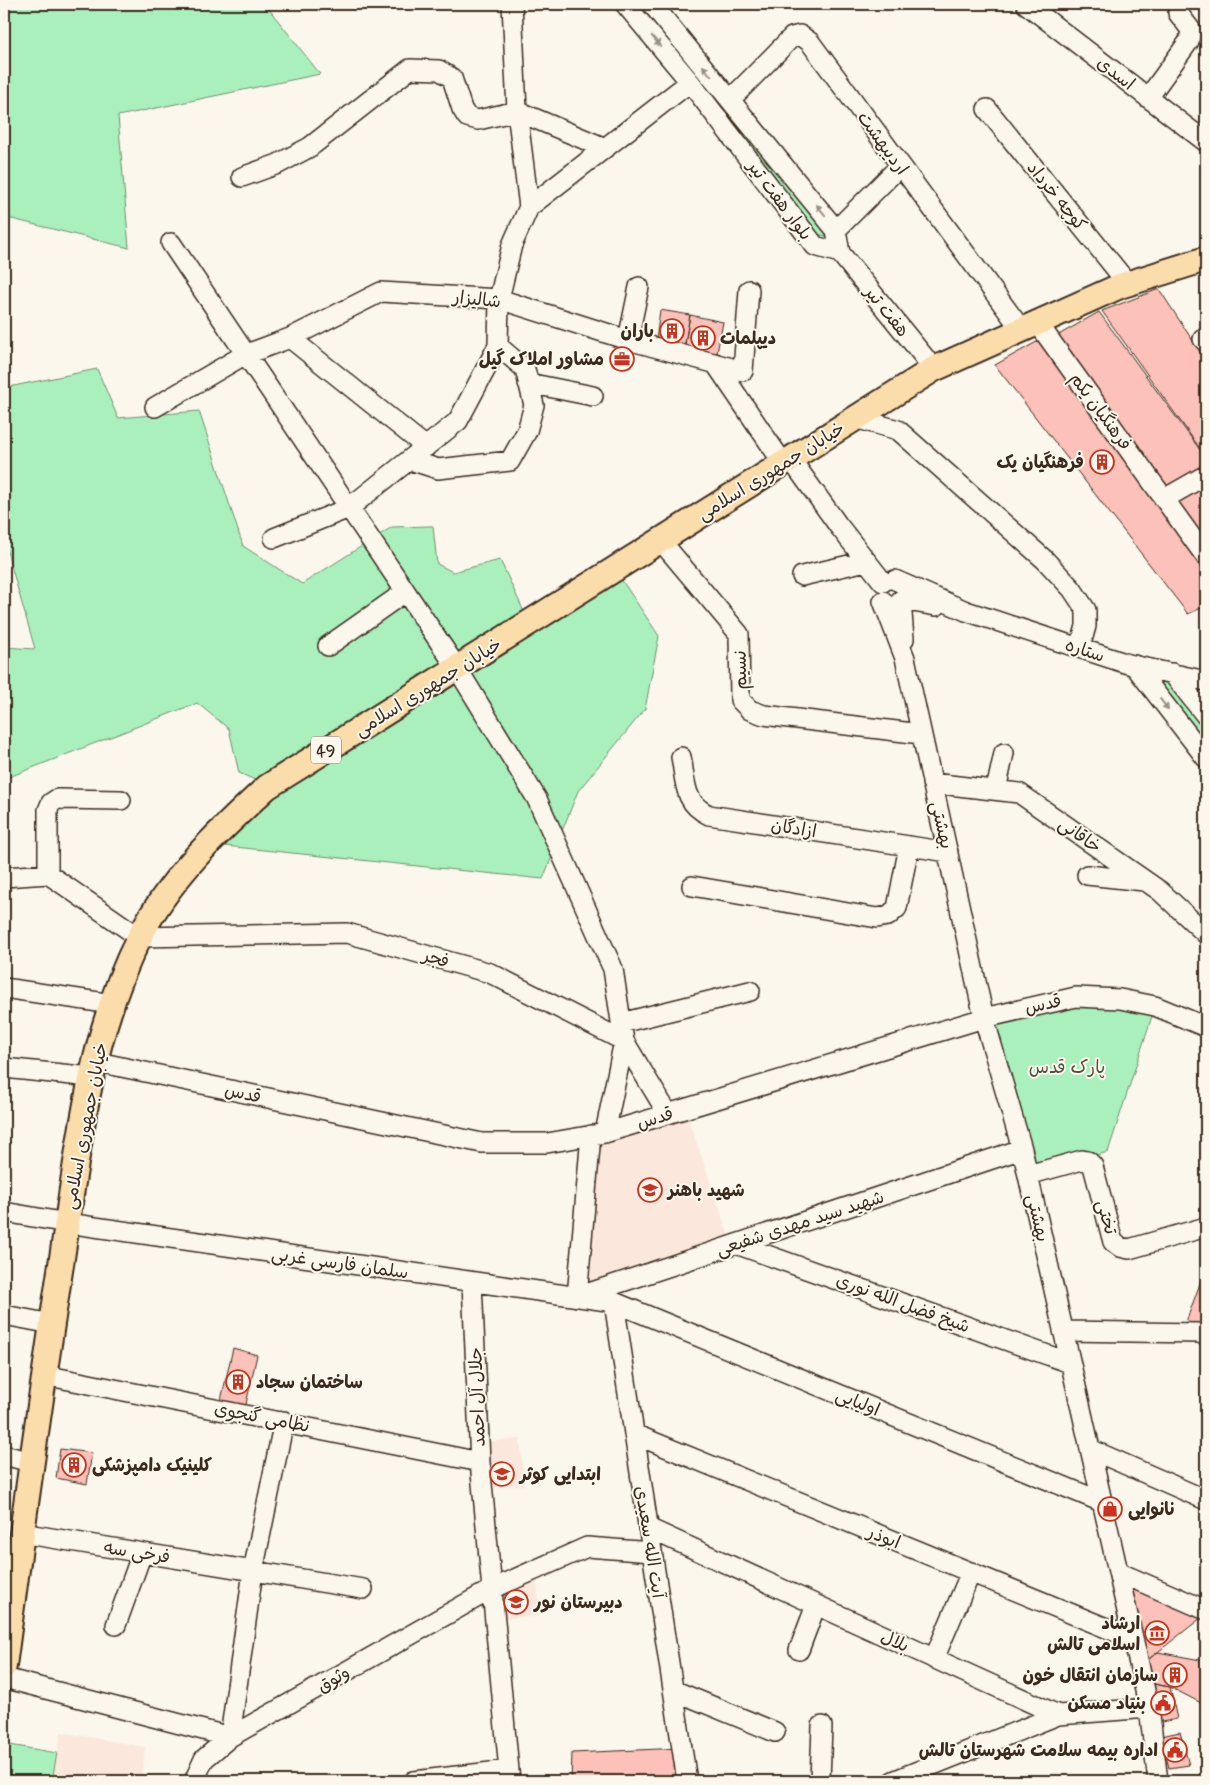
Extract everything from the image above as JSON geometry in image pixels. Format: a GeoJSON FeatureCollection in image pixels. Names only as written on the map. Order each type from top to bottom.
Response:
{"type":"FeatureCollection","features":[{"type":"Feature","properties":{"kind":"main road","name":"خیابان جمهوری اسلامی"},"geometry":{"type":"LineString","coordinates":[[4,1666],[8,1596],[21,1533],[92,1069],[121,977],[139,937],[161,901],[202,847],[267,787],[934,369],[1128,284],[1206,259]]}},
{"type":"Feature","properties":{"kind":"street"},"geometry":{"type":"LineString","coordinates":[[512,4],[517,111],[529,207]]}},
{"type":"Feature","properties":{"kind":"street","name":"بلوار هفت تیر"},"geometry":{"type":"LineString","coordinates":[[625,4],[690,82],[815,246],[840,253],[836,230],[652,4]]}},
{"type":"Feature","properties":{"kind":"street","name":"اسدی"},"geometry":{"type":"LineString","coordinates":[[1026,4],[1206,142]]}},
{"type":"Feature","properties":{"kind":"street"},"geometry":{"type":"LineString","coordinates":[[1148,98],[1189,41],[1191,30],[1178,13]]}},
{"type":"Feature","properties":{"kind":"street","name":"اردیبهشت"},"geometry":{"type":"LineString","coordinates":[[731,99],[792,37],[800,35],[810,42],[900,166],[1029,326]]}},
{"type":"Feature","properties":{"kind":"street"},"geometry":{"type":"LineString","coordinates":[[242,177],[278,164],[310,146],[410,69],[439,70],[452,78],[462,109],[467,117],[478,120],[517,111],[605,148]]}},
{"type":"Feature","properties":{"kind":"street"},"geometry":{"type":"LineString","coordinates":[[274,538],[349,508],[458,421],[498,346],[499,299],[512,245],[529,207],[690,82]]}},
{"type":"Feature","properties":{"kind":"street","name":"کوچه خرداد"},"geometry":{"type":"LineString","coordinates":[[987,109],[1128,284]]}},
{"type":"Feature","properties":{"kind":"street"},"geometry":{"type":"LineString","coordinates":[[836,230],[900,166]]}},
{"type":"Feature","properties":{"kind":"street"},"geometry":{"type":"LineString","coordinates":[[171,243],[457,668],[536,799],[613,969],[623,1032],[668,1114]]}},
{"type":"Feature","properties":{"kind":"street","name":"هفت تیر"},"geometry":{"type":"LineString","coordinates":[[840,253],[934,369]]}},
{"type":"Feature","properties":{"kind":"street"},"geometry":{"type":"LineString","coordinates":[[628,340],[639,287]]}},
{"type":"Feature","properties":{"kind":"street","name":"شالیزار"},"geometry":{"type":"LineString","coordinates":[[155,407],[244,354],[290,338],[381,292],[499,299],[628,340],[743,371],[749,290]]}},
{"type":"Feature","properties":{"kind":"street","name":"فرهنگیان یکم"},"geometry":{"type":"LineString","coordinates":[[1029,326],[1164,499],[1206,557]]}},
{"type":"Feature","properties":{"kind":"street"},"geometry":{"type":"LineString","coordinates":[[290,338],[426,447]]}},
{"type":"Feature","properties":{"kind":"street"},"geometry":{"type":"LineString","coordinates":[[410,460],[438,469],[510,461],[527,431],[534,405],[525,369],[498,346]]}},
{"type":"Feature","properties":{"kind":"street"},"geometry":{"type":"LineString","coordinates":[[715,363],[786,461],[866,561],[889,581],[966,611]]}},
{"type":"Feature","properties":{"kind":"street"},"geometry":{"type":"LineString","coordinates":[[528,383],[593,396]]}},
{"type":"Feature","properties":{"kind":"street"},"geometry":{"type":"LineString","coordinates":[[855,418],[898,430],[1045,560],[1072,589],[1086,610],[1086,626],[1080,648]]}},
{"type":"Feature","properties":{"kind":"street"},"geometry":{"type":"LineString","coordinates":[[1164,499],[1206,474]]}},
{"type":"Feature","properties":{"kind":"street","name":"نسیم"},"geometry":{"type":"LineString","coordinates":[[661,541],[740,634],[740,700],[750,710],[764,715],[922,734]]}},
{"type":"Feature","properties":{"kind":"street"},"geometry":{"type":"LineString","coordinates":[[802,576],[866,561]]}},
{"type":"Feature","properties":{"kind":"street","name":"بهشتی"},"geometry":{"type":"LineString","coordinates":[[889,581],[879,594],[892,601],[984,1018],[1022,1149],[1149,1708],[1158,1781]]}},
{"type":"Feature","properties":{"kind":"street"},"geometry":{"type":"LineString","coordinates":[[328,646],[405,592]]}},
{"type":"Feature","properties":{"kind":"street"},"geometry":{"type":"LineString","coordinates":[[892,601],[966,611]]}},
{"type":"Feature","properties":{"kind":"street","name":"ستاره"},"geometry":{"type":"LineString","coordinates":[[966,611],[1134,665],[1206,681]]}},
{"type":"Feature","properties":{"kind":"street"},"geometry":{"type":"LineString","coordinates":[[1134,665],[1206,758]]}},
{"type":"Feature","properties":{"kind":"street"},"geometry":{"type":"LineString","coordinates":[[1172,673],[1206,716]]}},
{"type":"Feature","properties":{"kind":"street"},"geometry":{"type":"LineString","coordinates":[[996,790],[1004,753]]}},
{"type":"Feature","properties":{"kind":"street","name":"ازادگان"},"geometry":{"type":"LineString","coordinates":[[681,757],[689,799],[696,809],[709,815],[948,852]]}},
{"type":"Feature","properties":{"kind":"street","name":"خاقانی"},"geometry":{"type":"LineString","coordinates":[[932,783],[1020,793],[1160,891],[1206,934]]}},
{"type":"Feature","properties":{"kind":"street"},"geometry":{"type":"LineString","coordinates":[[48,874],[48,810],[51,803],[57,799],[121,800]]}},
{"type":"Feature","properties":{"kind":"street"},"geometry":{"type":"LineString","coordinates":[[692,886],[877,918],[888,916],[897,908],[909,846]]}},
{"type":"Feature","properties":{"kind":"street"},"geometry":{"type":"LineString","coordinates":[[4,877],[48,874],[139,937]]}},
{"type":"Feature","properties":{"kind":"street"},"geometry":{"type":"LineString","coordinates":[[1087,874],[1146,881]]}},
{"type":"Feature","properties":{"kind":"street","name":"فجر"},"geometry":{"type":"LineString","coordinates":[[139,937],[347,933],[490,973],[623,1032]]}},
{"type":"Feature","properties":{"kind":"street"},"geometry":{"type":"LineString","coordinates":[[4,988],[112,1004]]}},
{"type":"Feature","properties":{"kind":"street"},"geometry":{"type":"LineString","coordinates":[[623,1032],[750,991]]}},
{"type":"Feature","properties":{"kind":"street","name":"قدس"},"geometry":{"type":"LineString","coordinates":[[4,1068],[92,1069],[482,1143],[547,1144],[598,1134],[668,1114],[984,1018],[1076,997],[1120,998],[1155,1006],[1206,1027]]}},
{"type":"Feature","properties":{"kind":"street"},"geometry":{"type":"LineString","coordinates":[[578,1297],[598,1134],[623,1032]]}},
{"type":"Feature","properties":{"kind":"street","name":"شهید سید مهدی شفیعی"},"geometry":{"type":"LineString","coordinates":[[578,1297],[1022,1149]]}},
{"type":"Feature","properties":{"kind":"street","name":"تختی"},"geometry":{"type":"LineString","coordinates":[[1028,1175],[1082,1160],[1088,1161],[1093,1166],[1114,1242],[1120,1247],[1129,1249],[1206,1227]]}},
{"type":"Feature","properties":{"kind":"street","name":"سلمان فارسی غربی"},"geometry":{"type":"LineString","coordinates":[[4,1212],[67,1223],[614,1302]]}},
{"type":"Feature","properties":{"kind":"street","name":"شیخ فضل الله نوری"},"geometry":{"type":"LineString","coordinates":[[736,1244],[1070,1363]]}},
{"type":"Feature","properties":{"kind":"street","name":"جلال آل احمد"},"geometry":{"type":"LineString","coordinates":[[472,1282],[480,1462],[509,1776]]}},
{"type":"Feature","properties":{"kind":"street","name":"آیت الله سعیدی"},"geometry":{"type":"LineString","coordinates":[[614,1302],[687,1781]]}},
{"type":"Feature","properties":{"kind":"street","name":"اولیایی"},"geometry":{"type":"LineString","coordinates":[[614,1302],[1102,1502]]}},
{"type":"Feature","properties":{"kind":"street"},"geometry":{"type":"LineString","coordinates":[[4,1315],[52,1324]]}},
{"type":"Feature","properties":{"kind":"street"},"geometry":{"type":"LineString","coordinates":[[1063,1331],[1200,1333],[1206,1336]]}},
{"type":"Feature","properties":{"kind":"street","name":"نظامی گنجوی"},"geometry":{"type":"LineString","coordinates":[[44,1376],[284,1421],[480,1462]]}},
{"type":"Feature","properties":{"kind":"street"},"geometry":{"type":"LineString","coordinates":[[4,1678],[230,1737],[253,1571],[284,1421]]}},
{"type":"Feature","properties":{"kind":"street","name":"ابوذر"},"geometry":{"type":"LineString","coordinates":[[634,1434],[1133,1639]]}},
{"type":"Feature","properties":{"kind":"street"},"geometry":{"type":"LineString","coordinates":[[1090,1448],[1205,1496]]}},
{"type":"Feature","properties":{"kind":"street"},"geometry":{"type":"LineString","coordinates":[[4,1455],[31,1462]]}},
{"type":"Feature","properties":{"kind":"street","name":"بلال"},"geometry":{"type":"LineString","coordinates":[[648,1528],[1058,1715],[1149,1708]]}},
{"type":"Feature","properties":{"kind":"street","name":"فرخی سه"},"geometry":{"type":"LineString","coordinates":[[21,1533],[363,1589]]}},
{"type":"Feature","properties":{"kind":"street","name":"وثوق"},"geometry":{"type":"LineString","coordinates":[[194,1781],[204,1759],[230,1737],[492,1589],[588,1547],[652,1552]]}},
{"type":"Feature","properties":{"kind":"street"},"geometry":{"type":"LineString","coordinates":[[116,1625],[142,1553]]}},
{"type":"Feature","properties":{"kind":"street"},"geometry":{"type":"LineString","coordinates":[[934,1659],[971,1572]]}},
{"type":"Feature","properties":{"kind":"street"},"geometry":{"type":"LineString","coordinates":[[1118,1572],[1206,1610]]}},
{"type":"Feature","properties":{"kind":"street"},"geometry":{"type":"LineString","coordinates":[[799,1650],[816,1605]]}},
{"type":"Feature","properties":{"kind":"street"},"geometry":{"type":"LineString","coordinates":[[673,1690],[775,1732]]}},
{"type":"Feature","properties":{"kind":"street"},"geometry":{"type":"LineString","coordinates":[[893,1781],[1058,1715]]}},
{"type":"Feature","properties":{"kind":"street"},"geometry":{"type":"LineString","coordinates":[[820,1781],[822,1726]]}},
{"type":"Feature","properties":{"kind":"street"},"geometry":{"type":"LineString","coordinates":[[414,1781],[509,1776]]}},
{"type":"Feature","properties":{"kind":"shaded area","name":"شهید باهنر"},"geometry":{"type":"Polygon","coordinates":[[[685,1109],[732,1245],[578,1296],[591,1136],[685,1109]]]}},
{"type":"Feature","properties":{"kind":"shaded area","name":"ابتدایی کوثر"},"geometry":{"type":"Polygon","coordinates":[[[520,1439],[524,1485],[482,1488],[479,1442],[520,1439]]]}},
{"type":"Feature","properties":{"kind":"shaded area","name":"دبیرستان نور"},"geometry":{"type":"Polygon","coordinates":[[[535,1570],[541,1616],[495,1619],[492,1589],[535,1570]]]}},
{"type":"Feature","properties":{"kind":"shaded area"},"geometry":{"type":"Polygon","coordinates":[[[61,1732],[145,1747],[141,1781],[52,1781],[61,1732]]]}},
{"type":"Feature","properties":{"kind":"green space"},"geometry":{"type":"Polygon","coordinates":[[[4,4],[265,4],[320,74],[118,116],[129,248],[4,217],[4,4]]]}},
{"type":"Feature","properties":{"kind":"green space"},"geometry":{"type":"Polygon","coordinates":[[[626,4],[652,4],[843,238],[812,234],[626,4]]]}},
{"type":"Feature","properties":{"kind":"green space"},"geometry":{"type":"Polygon","coordinates":[[[97,369],[118,418],[199,411],[243,546],[302,584],[392,527],[433,526],[437,564],[453,572],[500,560],[526,616],[262,783],[239,773],[229,729],[197,703],[4,779],[4,647],[35,649],[4,541],[4,388],[97,369]]]}},
{"type":"Feature","properties":{"kind":"green space"},"geometry":{"type":"Polygon","coordinates":[[[615,570],[659,636],[645,709],[578,791],[543,879],[225,846],[205,847],[268,789],[615,570]]]}},
{"type":"Feature","properties":{"kind":"green space"},"geometry":{"type":"Polygon","coordinates":[[[1135,665],[1166,672],[1206,723],[1206,757],[1135,665]]]}},
{"type":"Feature","properties":{"kind":"green space","name":"پارک قدس"},"geometry":{"type":"Polygon","coordinates":[[[1075,997],[1155,1007],[1108,1152],[1028,1175],[985,1018],[1075,997]]]}},
{"type":"Feature","properties":{"kind":"green space"},"geometry":{"type":"Polygon","coordinates":[[[4,1744],[57,1753],[52,1781],[4,1781],[4,1744]]]}},
{"type":"Feature","properties":{"kind":"building"},"geometry":{"type":"Polygon","coordinates":[[[1159,289],[1206,361],[1206,457],[1102,311],[1159,289]]]}},
{"type":"Feature","properties":{"kind":"building","name":"باران"},"geometry":{"type":"Polygon","coordinates":[[[660,310],[690,315],[683,355],[655,347],[660,310]]]}},
{"type":"Feature","properties":{"kind":"building"},"geometry":{"type":"Polygon","coordinates":[[[1099,312],[1206,458],[1206,470],[1164,499],[1055,337],[1099,312]]]}},
{"type":"Feature","properties":{"kind":"building","name":"دیپلمات"},"geometry":{"type":"Polygon","coordinates":[[[690,315],[723,322],[715,363],[683,355],[690,315]]]}},
{"type":"Feature","properties":{"kind":"building","name":"فرهنگیان یک"},"geometry":{"type":"Polygon","coordinates":[[[1042,339],[1206,559],[1206,606],[1188,614],[995,365],[1042,339]]]}},
{"type":"Feature","properties":{"kind":"building","name":"مشاور املاک گیل"},"geometry":{"type":"Polygon","coordinates":[[[615,349],[633,353],[630,368],[612,365],[615,349]]]}},
{"type":"Feature","properties":{"kind":"building"},"geometry":{"type":"Polygon","coordinates":[[[1197,477],[1206,487],[1206,557],[1164,499],[1197,477]]]}},
{"type":"Feature","properties":{"kind":"building"},"geometry":{"type":"Polygon","coordinates":[[[1206,1267],[1206,1336],[1182,1333],[1206,1267]]]}},
{"type":"Feature","properties":{"kind":"building","name":"ساختمان سجاد"},"geometry":{"type":"Polygon","coordinates":[[[233,1348],[257,1355],[244,1413],[219,1409],[233,1348]]]}},
{"type":"Feature","properties":{"kind":"building","name":"کلینیک دامپزشکی"},"geometry":{"type":"Polygon","coordinates":[[[60,1449],[92,1453],[87,1484],[56,1478],[60,1449]]]}},
{"type":"Feature","properties":{"kind":"building","name":"ارشاد اسلامی تالش"},"geometry":{"type":"Polygon","coordinates":[[[1118,1573],[1206,1614],[1140,1666],[1118,1573]]]}},
{"type":"Feature","properties":{"kind":"building","name":"سازمان انتقال خون"},"geometry":{"type":"Polygon","coordinates":[[[1158,1652],[1206,1661],[1205,1705],[1170,1687],[1148,1683],[1140,1666],[1158,1652]]]}},
{"type":"Feature","properties":{"kind":"building","name":"بنیاد مسکن"},"geometry":{"type":"Polygon","coordinates":[[[1148,1683],[1170,1687],[1177,1719],[1157,1723],[1148,1683]]]}},
{"type":"Feature","properties":{"kind":"building","name":"اداره بیمه سلامت شهرستان تالش"},"geometry":{"type":"Polygon","coordinates":[[[1180,1732],[1189,1765],[1169,1768],[1161,1736],[1180,1732]]]}},
{"type":"Feature","properties":{"kind":"building"},"geometry":{"type":"Polygon","coordinates":[[[681,1748],[687,1781],[571,1781],[572,1753],[681,1748]]]}},
{"type":"Feature","properties":{"kind":"place","name":"باران"},"geometry":{"type":"Point","coordinates":[672,331]}},
{"type":"Feature","properties":{"kind":"place","name":"دیپلمات"},"geometry":{"type":"Point","coordinates":[703,338]}},
{"type":"Feature","properties":{"kind":"place","name":"مشاور املاک گیل"},"geometry":{"type":"Point","coordinates":[622,359]}},
{"type":"Feature","properties":{"kind":"place","name":"فرهنگیان یک"},"geometry":{"type":"Point","coordinates":[1102,462]}},
{"type":"Feature","properties":{"kind":"place","name":"شهید باهنر"},"geometry":{"type":"Point","coordinates":[650,1190]}},
{"type":"Feature","properties":{"kind":"place","name":"ساختمان سجاد"},"geometry":{"type":"Point","coordinates":[238,1382]}},
{"type":"Feature","properties":{"kind":"place","name":"کلینیک دامپزشکی"},"geometry":{"type":"Point","coordinates":[74,1465]}},
{"type":"Feature","properties":{"kind":"place","name":"ابتدایی کوثر"},"geometry":{"type":"Point","coordinates":[502,1474]}},
{"type":"Feature","properties":{"kind":"place","name":"نانوایی"},"geometry":{"type":"Point","coordinates":[1110,1509]}},
{"type":"Feature","properties":{"kind":"place","name":"دبیرستان نور"},"geometry":{"type":"Point","coordinates":[516,1602]}},
{"type":"Feature","properties":{"kind":"place","name":"ارشاد اسلامی تالش"},"geometry":{"type":"Point","coordinates":[1157,1633]}},
{"type":"Feature","properties":{"kind":"place","name":"سازمان انتقال خون"},"geometry":{"type":"Point","coordinates":[1175,1675]}},
{"type":"Feature","properties":{"kind":"place","name":"بنیاد مسکن"},"geometry":{"type":"Point","coordinates":[1163,1703]}},
{"type":"Feature","properties":{"kind":"place","name":"اداره بیمه سلامت شهرستان تالش"},"geometry":{"type":"Point","coordinates":[1175,1750]}}]}
